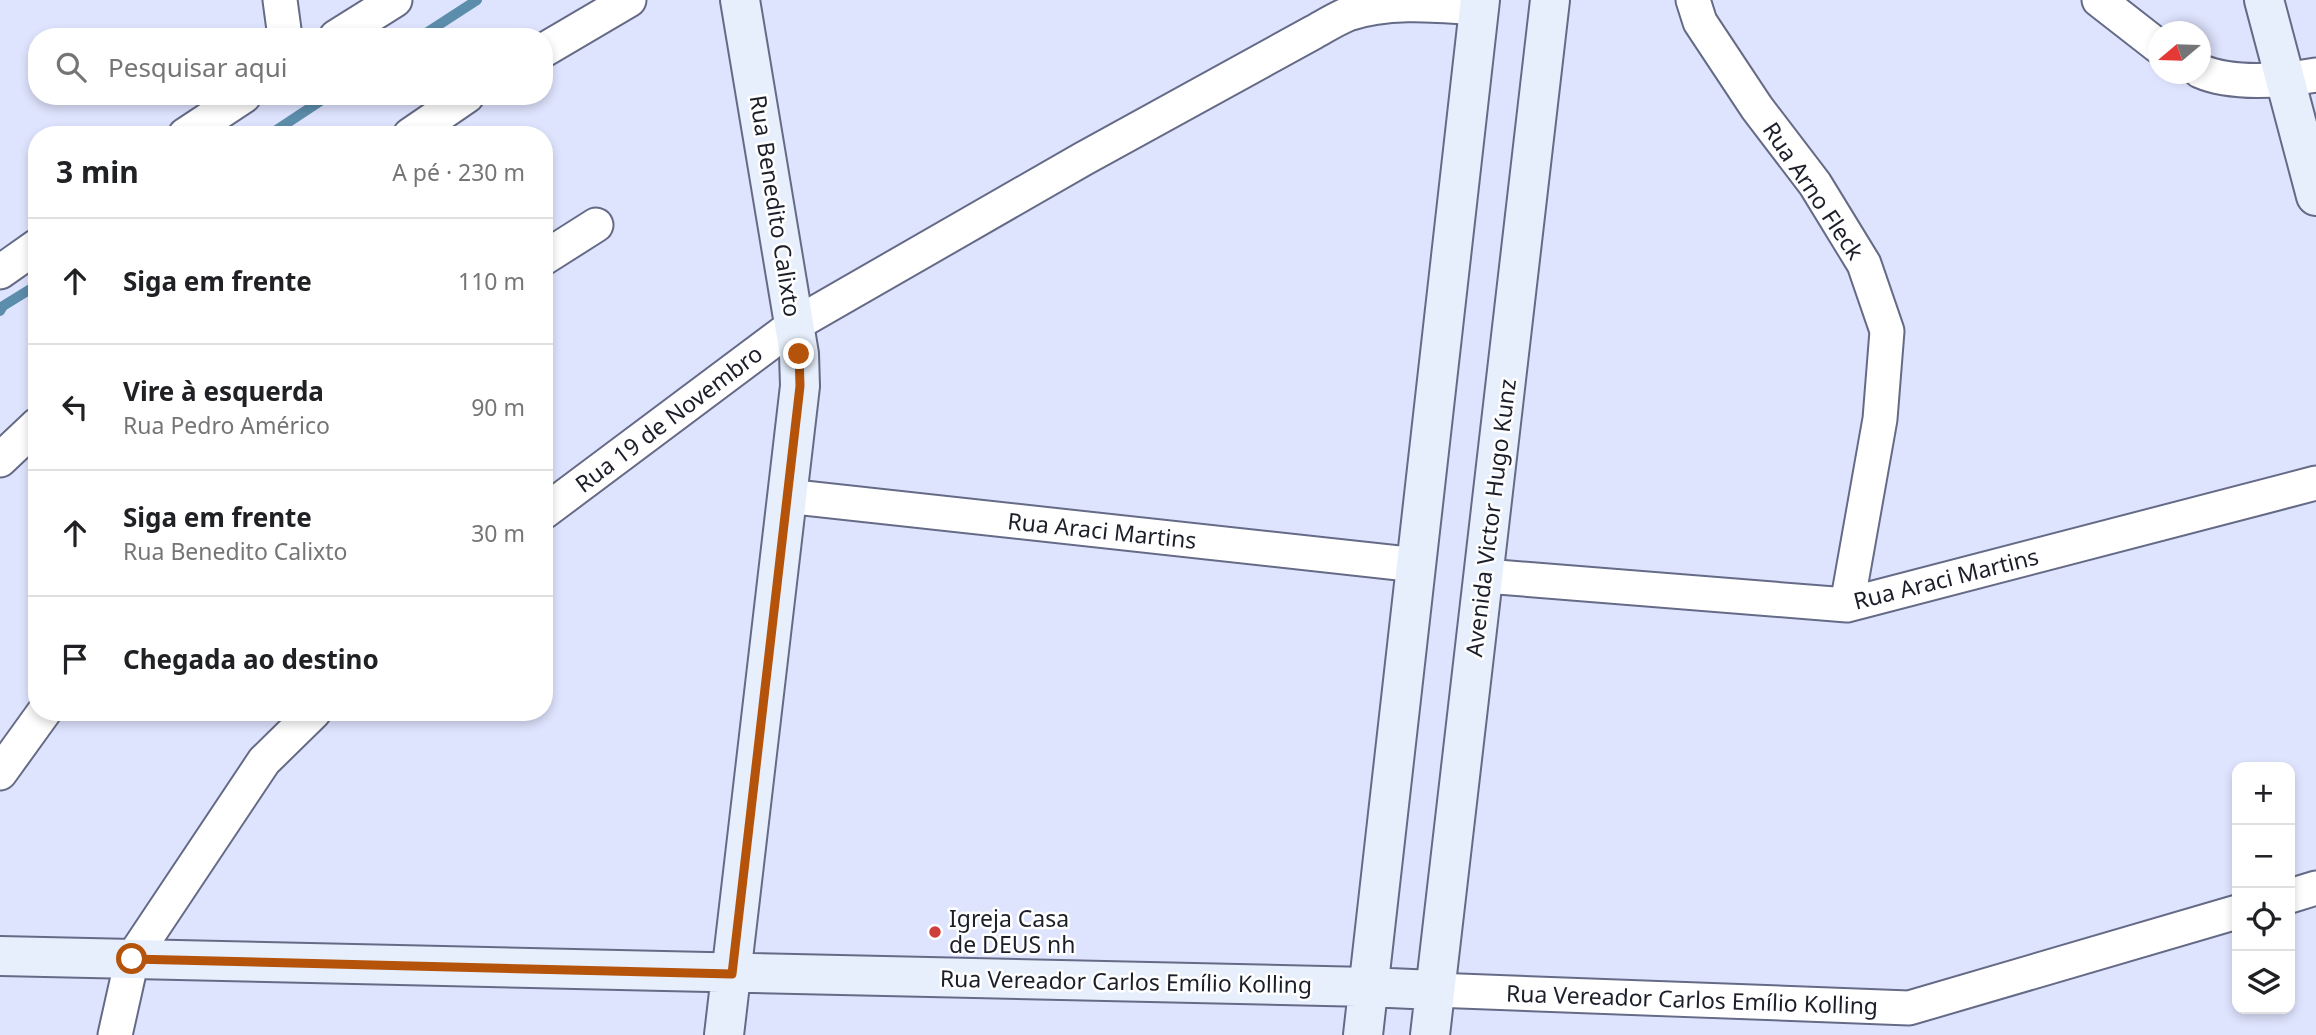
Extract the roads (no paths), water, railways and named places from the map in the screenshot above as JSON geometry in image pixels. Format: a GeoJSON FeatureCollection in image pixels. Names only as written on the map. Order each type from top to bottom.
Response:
{"type":"FeatureCollection","features":[{"type":"Feature","properties":{"kind":"street"},"geometry":{"type":"LineString","coordinates":[[280,0],[284,28]]}},
{"type":"Feature","properties":{"kind":"street"},"geometry":{"type":"LineString","coordinates":[[350,28],[395,0]]}},
{"type":"Feature","properties":{"kind":"street"},"geometry":{"type":"LineString","coordinates":[[553,45],[629,0]]}},
{"type":"Feature","properties":{"kind":"street","name":"Rua Benedito Calixto"},"geometry":{"type":"LineString","coordinates":[[724,1035],[800,386],[799,354],[740,0]]}},
{"type":"Feature","properties":{"kind":"street","name":"Avenida Victor Hugo Kunz"},"geometry":{"type":"LineString","coordinates":[[1430,1035],[1550,0]]}},
{"type":"Feature","properties":{"kind":"street","name":"Rua Arno Fleck"},"geometry":{"type":"LineString","coordinates":[[1693,0],[1700,22],[1757,108],[1815,184],[1864,264],[1886,331],[1880,419],[1847,606]]}},
{"type":"Feature","properties":{"kind":"street"},"geometry":{"type":"LineString","coordinates":[[2099,0],[2148,38]]}},
{"type":"Feature","properties":{"kind":"street"},"geometry":{"type":"LineString","coordinates":[[2264,0],[2301,78],[2316,196]]}},
{"type":"Feature","properties":{"kind":"street","name":"Rua 19 de Novembro"},"geometry":{"type":"LineString","coordinates":[[553,505],[794,326],[1083,159],[1350,13],[1380,6],[1412,3],[1480,4]]}},
{"type":"Feature","properties":{"kind":"street"},"geometry":{"type":"LineString","coordinates":[[1363,1035],[1480,4]]}},
{"type":"Feature","properties":{"kind":"street"},"geometry":{"type":"LineString","coordinates":[[2211,76],[2301,78]]}},
{"type":"Feature","properties":{"kind":"street"},"geometry":{"type":"LineString","coordinates":[[199,126],[230,105]]}},
{"type":"Feature","properties":{"kind":"street"},"geometry":{"type":"LineString","coordinates":[[423,126],[454,105]]}},
{"type":"Feature","properties":{"kind":"street"},"geometry":{"type":"LineString","coordinates":[[553,252],[596,225]]}},
{"type":"Feature","properties":{"kind":"street"},"geometry":{"type":"LineString","coordinates":[[0,272],[28,252]]}},
{"type":"Feature","properties":{"kind":"street"},"geometry":{"type":"LineString","coordinates":[[0,460],[28,434]]}},
{"type":"Feature","properties":{"kind":"street","name":"Rua Araci Martins"},"geometry":{"type":"LineString","coordinates":[[1485,576],[1847,606],[2316,483]]}},
{"type":"Feature","properties":{"kind":"street","name":"Rua Araci Martins"},"geometry":{"type":"LineString","coordinates":[[786,496],[1417,565]]}},
{"type":"Feature","properties":{"kind":"street"},"geometry":{"type":"LineString","coordinates":[[0,773],[38,721]]}},
{"type":"Feature","properties":{"kind":"street"},"geometry":{"type":"LineString","coordinates":[[115,1035],[132,959],[264,761],[305,721]]}},
{"type":"Feature","properties":{"kind":"street"},"geometry":{"type":"LineString","coordinates":[[2295,894],[2316,888]]}},
{"type":"Feature","properties":{"kind":"street","name":"Rua Vereador Carlos Emílio Kolling"},"geometry":{"type":"LineString","coordinates":[[0,956],[1368,987],[1907,1021],[2232,914]]}},
{"type":"Feature","properties":{"kind":"waterway"},"geometry":{"type":"LineString","coordinates":[[434,28],[477,0]]}},
{"type":"Feature","properties":{"kind":"waterway"},"geometry":{"type":"LineString","coordinates":[[283,126],[314,105]]}},
{"type":"Feature","properties":{"kind":"waterway"},"geometry":{"type":"LineString","coordinates":[[0,311],[3,306],[28,291]]}},
{"type":"Feature","properties":{"kind":"place","name":"Igreja Casa de DEUS nh"},"geometry":{"type":"Point","coordinates":[935,932]}}]}
